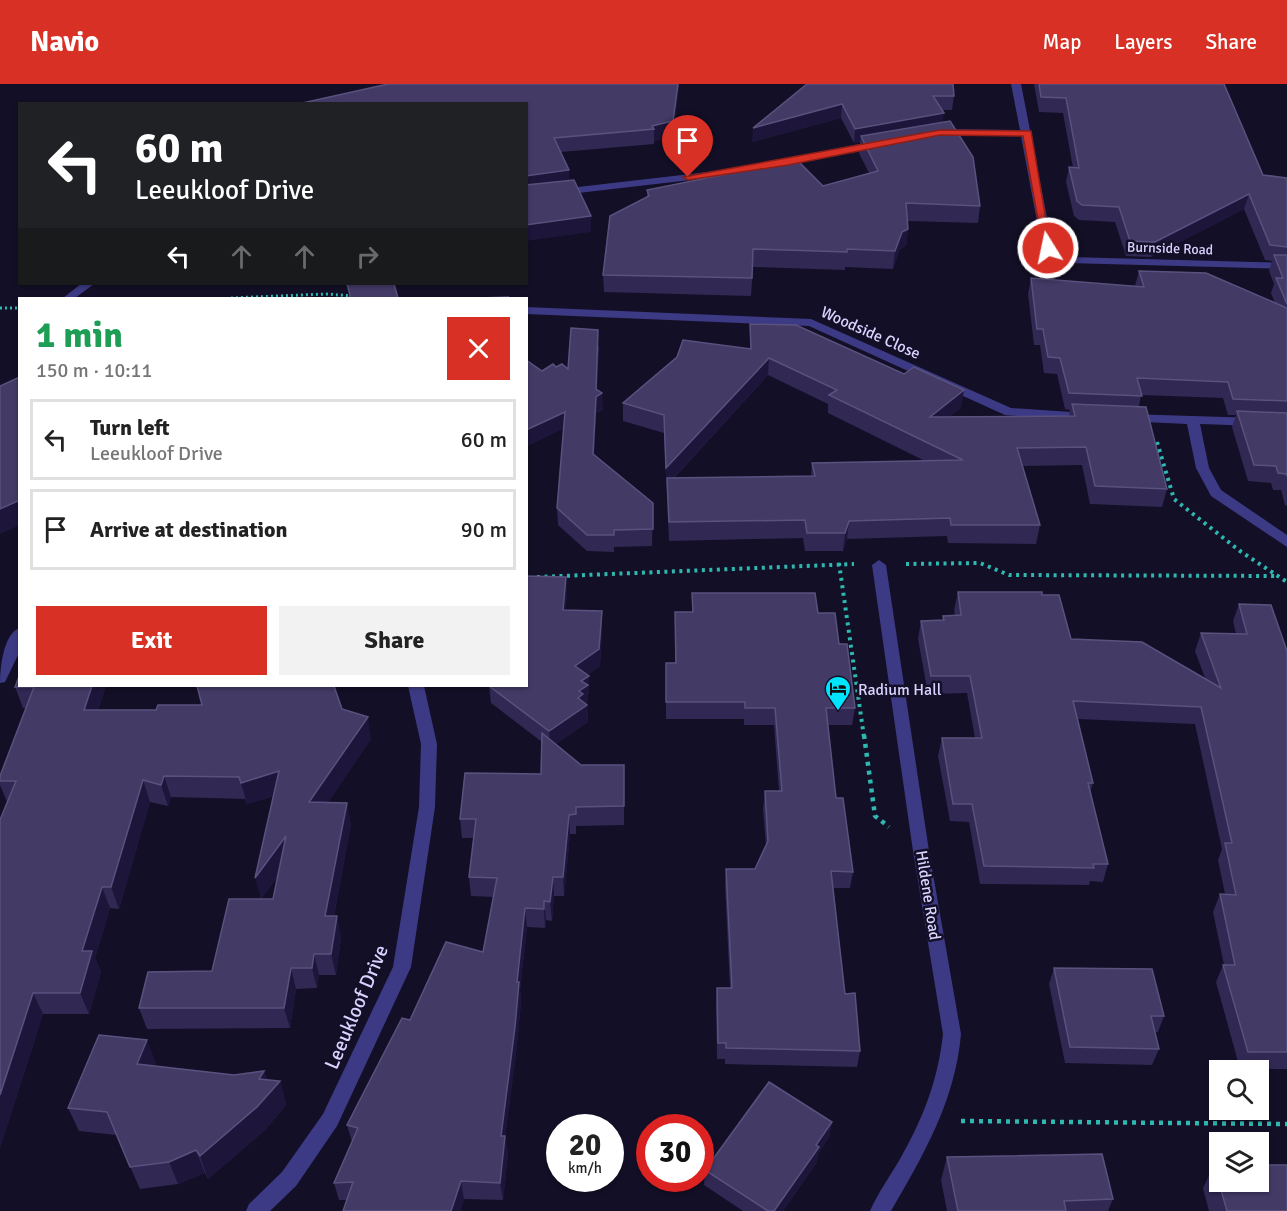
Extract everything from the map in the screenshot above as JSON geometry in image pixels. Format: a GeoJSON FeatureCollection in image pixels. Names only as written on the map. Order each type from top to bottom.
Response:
{"type":"FeatureCollection","features":[{"type":"Feature","properties":{"kind":"street"},"geometry":{"type":"LineString","coordinates":[[930,134],[1028,133],[1016,84]]}},
{"type":"Feature","properties":{"kind":"street","name":"Burnside Road"},"geometry":{"type":"LineString","coordinates":[[1028,133],[1048,248],[1054,256],[1068,260],[1287,266]]}},
{"type":"Feature","properties":{"kind":"street"},"geometry":{"type":"LineString","coordinates":[[528,196],[734,172],[887,141]]}},
{"type":"Feature","properties":{"kind":"street"},"geometry":{"type":"LineString","coordinates":[[69,297],[87,285]]}},
{"type":"Feature","properties":{"kind":"street","name":"Woodside Close"},"geometry":{"type":"LineString","coordinates":[[528,310],[811,323],[1008,412],[1287,423]]}},
{"type":"Feature","properties":{"kind":"street"},"geometry":{"type":"LineString","coordinates":[[1193,420],[1203,471],[1216,493],[1287,542]]}},
{"type":"Feature","properties":{"kind":"street","name":"Hildene Road"},"geometry":{"type":"LineString","coordinates":[[879,565],[921,851],[952,1034],[951,1058],[933,1121],[880,1211]]}},
{"type":"Feature","properties":{"kind":"street"},"geometry":{"type":"LineString","coordinates":[[0,678],[18,638]]}},
{"type":"Feature","properties":{"kind":"street","name":"Leeukloof Drive"},"geometry":{"type":"LineString","coordinates":[[256,1211],[289,1179],[330,1120],[402,967],[427,807],[429,744],[416,687]]}},
{"type":"Feature","properties":{"kind":"path"},"geometry":{"type":"LineString","coordinates":[[255,297],[326,294],[360,297]]}},
{"type":"Feature","properties":{"kind":"path"},"geometry":{"type":"LineString","coordinates":[[0,308],[18,308]]}},
{"type":"Feature","properties":{"kind":"path"},"geometry":{"type":"LineString","coordinates":[[1240,551],[1287,582]]}},
{"type":"Feature","properties":{"kind":"path"},"geometry":{"type":"LineString","coordinates":[[528,577],[725,571],[838,563],[879,565],[980,563],[1009,575],[1278,576]]}},
{"type":"Feature","properties":{"kind":"path"},"geometry":{"type":"LineString","coordinates":[[838,563],[875,816]]}},
{"type":"Feature","properties":{"kind":"path"},"geometry":{"type":"LineString","coordinates":[[933,1121],[1287,1124]]}},
{"type":"Feature","properties":{"kind":"building"},"geometry":{"type":"Polygon","coordinates":[[[388,84],[678,84],[673,121],[652,126],[654,129],[554,138],[569,170],[528,176],[528,102],[307,102],[388,84]]]}},
{"type":"Feature","properties":{"kind":"building"},"geometry":{"type":"Polygon","coordinates":[[[807,84],[953,84],[954,96],[933,96],[944,113],[855,129],[842,104],[753,128],[807,84]]]}},
{"type":"Feature","properties":{"kind":"building"},"geometry":{"type":"Polygon","coordinates":[[[1039,84],[1224,84],[1263,175],[1287,178],[1287,247],[1270,245],[1249,194],[1155,242],[1130,241],[1119,207],[1082,205],[1077,201],[1069,167],[1079,168],[1066,98],[1041,97],[1039,84]]]}},
{"type":"Feature","properties":{"kind":"building"},"geometry":{"type":"Polygon","coordinates":[[[950,121],[973,157],[980,206],[906,203],[908,229],[902,232],[895,251],[753,249],[752,278],[603,275],[610,216],[649,196],[647,190],[797,160],[823,186],[878,171],[861,136],[950,121]]]}},
{"type":"Feature","properties":{"kind":"building"},"geometry":{"type":"Polygon","coordinates":[[[574,180],[591,216],[528,225],[528,185],[574,180]]]}},
{"type":"Feature","properties":{"kind":"building"},"geometry":{"type":"Polygon","coordinates":[[[1274,255],[1287,255],[1287,304],[1276,278],[1283,278],[1274,255]]]}},
{"type":"Feature","properties":{"kind":"building"},"geometry":{"type":"Polygon","coordinates":[[[1139,271],[1206,273],[1287,308],[1287,401],[1233,399],[1228,382],[1137,378],[1142,396],[1069,393],[1060,358],[1048,357],[1043,329],[1037,329],[1031,278],[1144,287],[1139,271]]]}},
{"type":"Feature","properties":{"kind":"building"},"geometry":{"type":"Polygon","coordinates":[[[347,285],[394,285],[398,297],[349,297],[347,285]]]}},
{"type":"Feature","properties":{"kind":"building"},"geometry":{"type":"Polygon","coordinates":[[[750,324],[796,325],[904,374],[914,367],[964,390],[930,417],[1075,416],[1072,404],[1146,407],[1167,489],[1095,486],[1086,447],[1017,448],[1040,525],[951,525],[950,518],[849,521],[845,533],[807,533],[805,520],[669,522],[667,478],[815,476],[812,463],[963,460],[829,395],[837,390],[769,358],[666,468],[664,415],[623,403],[677,357],[683,340],[751,349],[750,324]]]}},
{"type":"Feature","properties":{"kind":"building"},"geometry":{"type":"Polygon","coordinates":[[[571,328],[598,330],[596,389],[602,393],[596,397],[593,454],[653,503],[653,529],[614,530],[614,535],[587,535],[557,508],[565,412],[528,429],[528,361],[542,371],[553,364],[556,367],[562,364],[568,369],[571,328]]]}},
{"type":"Feature","properties":{"kind":"building"},"geometry":{"type":"Polygon","coordinates":[[[18,378],[18,501],[0,509],[0,386],[18,378]]]}},
{"type":"Feature","properties":{"kind":"building"},"geometry":{"type":"Polygon","coordinates":[[[1237,411],[1287,413],[1287,476],[1278,473],[1276,466],[1254,465],[1237,411]]]}},
{"type":"Feature","properties":{"kind":"building"},"geometry":{"type":"Polygon","coordinates":[[[528,576],[566,577],[563,610],[602,611],[599,649],[575,666],[589,676],[581,681],[588,685],[579,691],[583,694],[578,698],[587,705],[549,731],[490,687],[528,687],[528,576]]]}},
{"type":"Feature","properties":{"kind":"building"},"geometry":{"type":"Polygon","coordinates":[[[958,592],[1042,592],[1042,595],[1059,595],[1071,639],[1142,642],[1221,688],[1201,633],[1247,634],[1239,604],[1271,605],[1287,651],[1287,1052],[1248,1052],[1223,965],[1235,965],[1220,894],[1236,895],[1225,843],[1232,843],[1201,707],[1073,701],[1093,783],[1088,783],[1108,864],[1093,864],[1094,868],[984,866],[972,804],[953,804],[942,738],[982,738],[970,676],[931,676],[921,621],[944,620],[943,616],[961,615],[958,592]]]}},
{"type":"Feature","properties":{"kind":"building"},"geometry":{"type":"Polygon","coordinates":[[[692,593],[815,593],[818,613],[835,613],[839,644],[847,644],[855,708],[826,708],[836,798],[843,798],[853,872],[831,871],[845,994],[855,993],[860,1051],[726,1048],[726,1043],[718,1043],[717,988],[732,988],[726,869],[755,869],[768,841],[765,791],[782,791],[775,708],[745,708],[745,702],[666,702],[666,663],[676,663],[675,612],[693,612],[692,593]]]}},
{"type":"Feature","properties":{"kind":"building"},"geometry":{"type":"Polygon","coordinates":[[[34,687],[92,687],[84,710],[156,710],[158,705],[202,705],[197,687],[334,687],[342,709],[368,717],[309,802],[347,803],[325,916],[337,916],[331,954],[314,954],[312,968],[291,968],[284,1008],[139,1008],[148,972],[212,971],[229,899],[273,899],[286,836],[255,878],[279,771],[241,783],[239,777],[164,776],[161,785],[143,780],[111,887],[102,887],[82,951],[92,951],[80,993],[33,993],[0,1095],[0,820],[16,781],[0,781],[34,687]]]}},
{"type":"Feature","properties":{"kind":"building"},"geometry":{"type":"Polygon","coordinates":[[[542,733],[581,765],[624,765],[624,806],[576,807],[576,814],[569,815],[563,877],[553,877],[550,902],[544,901],[544,909],[525,908],[515,1027],[501,1136],[505,1136],[500,1183],[461,1181],[451,1211],[343,1211],[353,1182],[334,1183],[358,1128],[347,1125],[402,1018],[410,1020],[446,942],[483,952],[497,878],[469,877],[476,819],[460,819],[465,773],[541,774],[542,733]]]}},
{"type":"Feature","properties":{"kind":"building"},"geometry":{"type":"Polygon","coordinates":[[[1054,968],[1152,969],[1164,1016],[1151,1016],[1159,1049],[1070,1047],[1054,968]]]}},
{"type":"Feature","properties":{"kind":"building"},"geometry":{"type":"Polygon","coordinates":[[[99,1035],[147,1040],[137,1064],[234,1075],[264,1071],[259,1079],[280,1081],[257,1107],[200,1156],[196,1150],[169,1162],[130,1167],[107,1112],[68,1108],[99,1035]]]}},
{"type":"Feature","properties":{"kind":"building"},"geometry":{"type":"Polygon","coordinates":[[[769,1082],[832,1122],[816,1145],[819,1147],[774,1211],[768,1211],[714,1176],[714,1158],[769,1082]]]}},
{"type":"Feature","properties":{"kind":"building"},"geometry":{"type":"Polygon","coordinates":[[[1102,1154],[1113,1199],[1064,1201],[1066,1211],[958,1211],[947,1157],[1102,1154]]]}},
{"type":"Feature","properties":{"kind":"building"},"geometry":{"type":"Polygon","coordinates":[[[1269,1165],[1287,1165],[1287,1211],[1227,1211],[1222,1192],[1269,1192],[1269,1165]]]}},
{"type":"Feature","properties":{"kind":"place","name":"Radium Hall"},"geometry":{"type":"Point","coordinates":[838,712]}},
{"type":"Feature","properties":{"kind":"route"},"geometry":{"type":"LineString","coordinates":[[688,177],[734,172],[940,132],[1028,133],[1048,248]]}}]}
